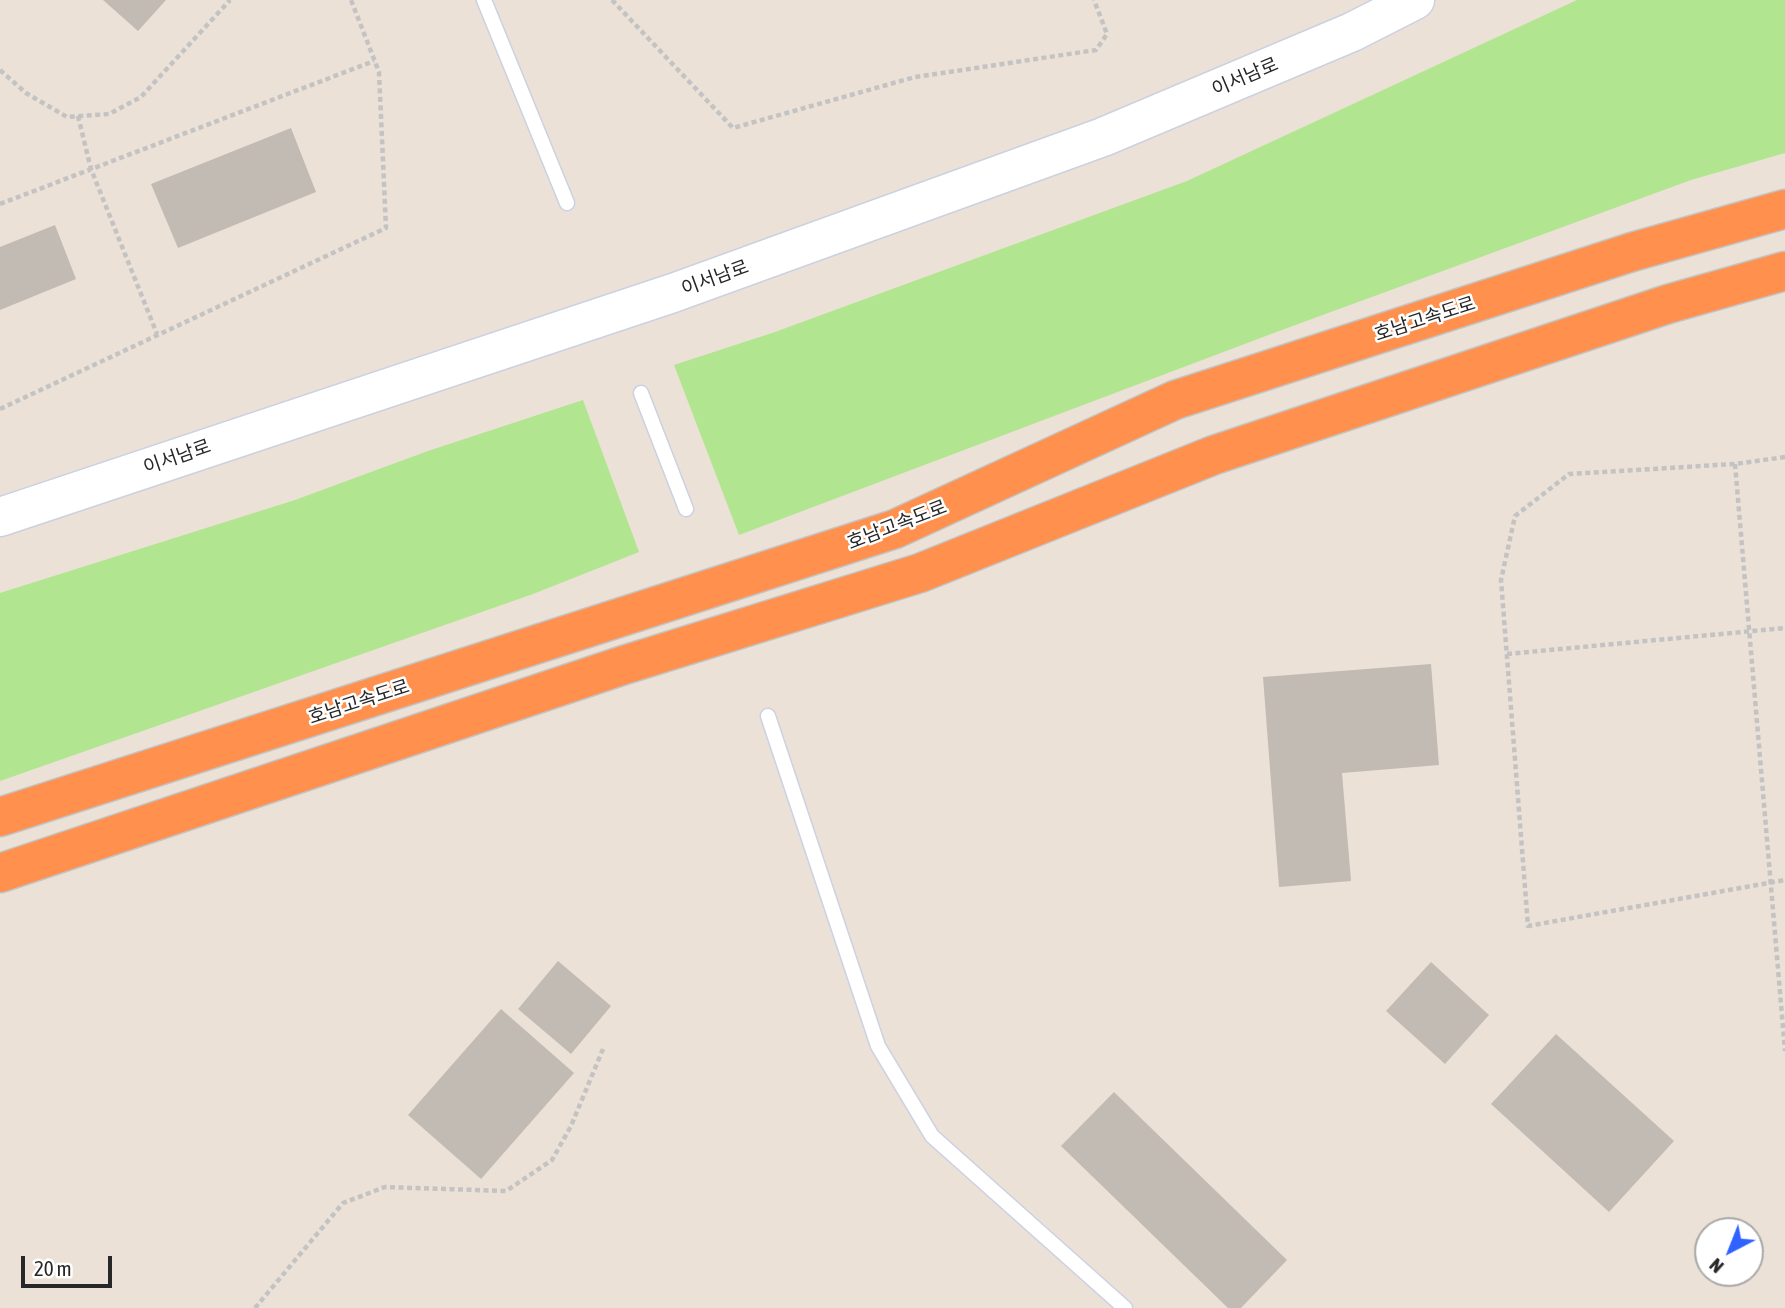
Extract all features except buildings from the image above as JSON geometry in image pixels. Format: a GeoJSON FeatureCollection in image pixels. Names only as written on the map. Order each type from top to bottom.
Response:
{"type":"FeatureCollection","features":[{"type":"Feature","properties":{"kind":"highway","name":"호남고속도로"},"geometry":{"type":"LineString","coordinates":[[0,817],[895,529],[1175,400],[1632,252],[1785,209]]}},
{"type":"Feature","properties":{"kind":"highway"},"geometry":{"type":"LineString","coordinates":[[0,873],[624,665],[920,573],[1214,455],[1668,304],[1785,271]]}},
{"type":"Feature","properties":{"kind":"main road","name":"이서남로"},"geometry":{"type":"LineString","coordinates":[[0,517],[673,293],[1103,137],[1352,32],[1415,0]]}},
{"type":"Feature","properties":{"kind":"lane"},"geometry":{"type":"LineString","coordinates":[[484,0],[567,203]]}},
{"type":"Feature","properties":{"kind":"lane"},"geometry":{"type":"LineString","coordinates":[[640,393],[686,509]]}},
{"type":"Feature","properties":{"kind":"lane"},"geometry":{"type":"LineString","coordinates":[[768,716],[878,1046],[932,1136],[1125,1308]]}},
{"type":"Feature","properties":{"kind":"path"},"geometry":{"type":"LineString","coordinates":[[0,70],[26,93],[67,117],[109,114],[141,97],[230,0]]}},
{"type":"Feature","properties":{"kind":"path"},"geometry":{"type":"LineString","coordinates":[[0,409],[386,228],[379,72],[351,0]]}},
{"type":"Feature","properties":{"kind":"path"},"geometry":{"type":"LineString","coordinates":[[612,0],[733,128],[915,76],[1096,50],[1107,34],[1094,0]]}},
{"type":"Feature","properties":{"kind":"path"},"geometry":{"type":"LineString","coordinates":[[0,204],[374,61]]}},
{"type":"Feature","properties":{"kind":"path"},"geometry":{"type":"LineString","coordinates":[[78,116],[91,169],[157,334]]}},
{"type":"Feature","properties":{"kind":"path"},"geometry":{"type":"LineString","coordinates":[[1785,457],[1735,464],[1569,474],[1516,516],[1502,580],[1528,926],[1785,880]]}},
{"type":"Feature","properties":{"kind":"path"},"geometry":{"type":"LineString","coordinates":[[1735,464],[1785,1051]]}},
{"type":"Feature","properties":{"kind":"path"},"geometry":{"type":"LineString","coordinates":[[1507,654],[1785,628]]}},
{"type":"Feature","properties":{"kind":"path"},"geometry":{"type":"LineString","coordinates":[[255,1308],[343,1203],[385,1187],[506,1191],[552,1160],[572,1126],[603,1049]]}},
{"type":"Feature","properties":{"kind":"green space"},"geometry":{"type":"Polygon","coordinates":[[[1577,0],[1785,0],[1785,153],[1691,180],[1279,331],[739,535],[674,365],[775,332],[1187,181],[1577,0]]]}},
{"type":"Feature","properties":{"kind":"green space"},"geometry":{"type":"Polygon","coordinates":[[[583,400],[639,552],[533,594],[0,781],[0,593],[295,500],[428,451],[583,400]]]}}]}
